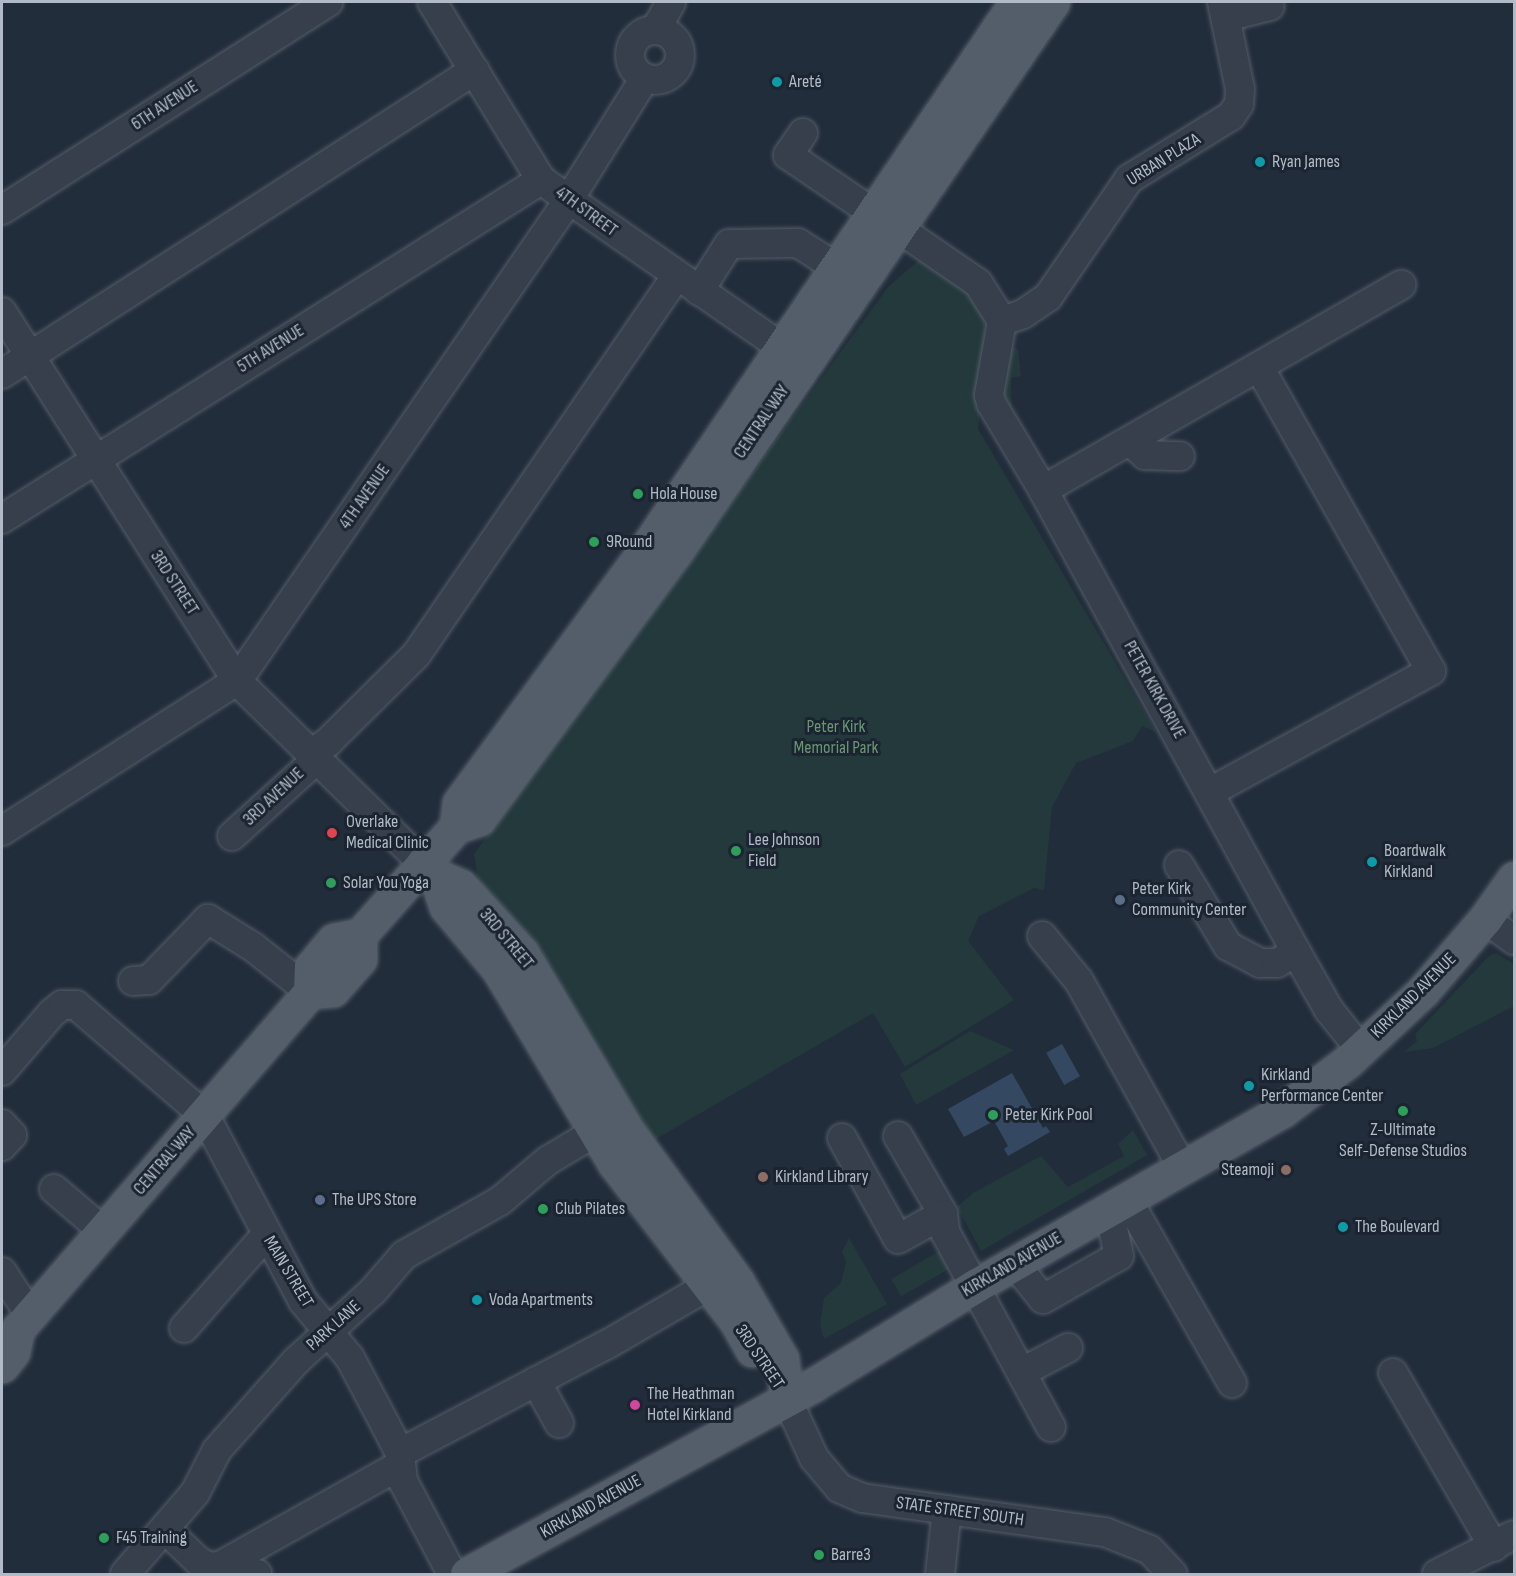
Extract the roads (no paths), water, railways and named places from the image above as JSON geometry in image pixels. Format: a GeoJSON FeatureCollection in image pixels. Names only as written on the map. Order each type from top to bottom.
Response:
{"type":"FeatureCollection","features":[{"type":"Feature","properties":{"kind":"main road","name":"CENTRAL WAY"},"geometry":{"type":"LineString","coordinates":[[792,354],[834,266],[885,220],[1016,2]]}},
{"type":"Feature","properties":{"kind":"main road","name":"CENTRAL WAY"},"geometry":{"type":"LineString","coordinates":[[2,1366],[13,1352],[16,1326],[205,1116],[310,992],[333,990],[360,959],[360,935],[429,869],[456,827],[459,803],[792,354],[885,220],[1053,2]]}},
{"type":"Feature","properties":{"kind":"main road","name":"3RD STREET"},"geometry":{"type":"LineString","coordinates":[[429,869],[446,907],[498,969],[594,1133],[706,1287],[736,1323],[763,1370],[788,1399]]}},
{"type":"Feature","properties":{"kind":"main road","name":"3RD STREET"},"geometry":{"type":"LineString","coordinates":[[429,869],[461,886],[522,953],[627,1130],[737,1281],[782,1359],[788,1399]]}},
{"type":"Feature","properties":{"kind":"main road","name":"KIRKLAND AVENUE"},"geometry":{"type":"LineString","coordinates":[[467,1575],[788,1399],[993,1275],[1282,1111],[1360,1050],[1423,991],[1485,919],[1515,878]]}},
{"type":"Feature","properties":{"kind":"street","name":"6TH AVENUE"},"geometry":{"type":"LineString","coordinates":[[2,210],[328,2]]}},
{"type":"Feature","properties":{"kind":"street","name":"4TH STREET"},"geometry":{"type":"LineString","coordinates":[[432,2],[541,180],[687,284],[792,354]]}},
{"type":"Feature","properties":{"kind":"street"},"geometry":{"type":"LineString","coordinates":[[1224,9],[1270,6]]}},
{"type":"Feature","properties":{"kind":"street","name":"URBAN PLAZA"},"geometry":{"type":"LineString","coordinates":[[1002,321],[1023,314],[1048,297],[1129,179],[1231,116],[1239,104],[1240,90],[1224,9]]}},
{"type":"Feature","properties":{"kind":"street"},"geometry":{"type":"LineString","coordinates":[[664,18],[679,45],[679,62],[669,76],[645,78],[633,68],[630,51],[644,32],[664,18]]}},
{"type":"Feature","properties":{"kind":"street"},"geometry":{"type":"LineString","coordinates":[[2,374],[475,70]]}},
{"type":"Feature","properties":{"kind":"street","name":"4TH AVENUE"},"geometry":{"type":"LineString","coordinates":[[2,831],[237,681],[568,201],[645,78]]}},
{"type":"Feature","properties":{"kind":"street"},"geometry":{"type":"LineString","coordinates":[[803,133],[788,156],[978,283],[1002,321]]}},
{"type":"Feature","properties":{"kind":"street","name":"5TH AVENUE"},"geometry":{"type":"LineString","coordinates":[[2,519],[541,180]]}},
{"type":"Feature","properties":{"kind":"street","name":"3RD AVENUE"},"geometry":{"type":"LineString","coordinates":[[232,836],[416,655],[687,284],[729,244],[798,243],[834,266]]}},
{"type":"Feature","properties":{"kind":"street"},"geometry":{"type":"LineString","coordinates":[[1043,490],[1401,285]]}},
{"type":"Feature","properties":{"kind":"street","name":"3RD STREET"},"geometry":{"type":"LineString","coordinates":[[2,312],[94,460],[237,681],[429,869]]}},
{"type":"Feature","properties":{"kind":"street","name":"PETER KIRK DRIVE"},"geometry":{"type":"LineString","coordinates":[[1002,321],[988,394],[1210,792],[1296,952],[1329,1010],[1360,1050]]}},
{"type":"Feature","properties":{"kind":"street"},"geometry":{"type":"LineString","coordinates":[[1210,792],[1431,671],[1259,367]]}},
{"type":"Feature","properties":{"kind":"street"},"geometry":{"type":"LineString","coordinates":[[1131,441],[1145,455],[1180,456]]}},
{"type":"Feature","properties":{"kind":"street"},"geometry":{"type":"LineString","coordinates":[[1179,865],[1215,930],[1243,957],[1277,963],[1296,952]]}},
{"type":"Feature","properties":{"kind":"street"},"geometry":{"type":"LineString","coordinates":[[134,981],[149,980],[208,919],[253,947],[310,992]]}},
{"type":"Feature","properties":{"kind":"street"},"geometry":{"type":"LineString","coordinates":[[1485,919],[1515,940]]}},
{"type":"Feature","properties":{"kind":"street"},"geometry":{"type":"LineString","coordinates":[[1042,936],[1079,981],[1183,1169]]}},
{"type":"Feature","properties":{"kind":"street","name":"MAIN STREET"},"geometry":{"type":"LineString","coordinates":[[2,1071],[52,1013],[62,1005],[76,1005],[205,1116],[266,1235],[303,1301],[350,1359],[400,1459],[403,1481],[452,1575]]}},
{"type":"Feature","properties":{"kind":"street"},"geometry":{"type":"LineString","coordinates":[[2,1124],[12,1135],[2,1146]]}},
{"type":"Feature","properties":{"kind":"street","name":"PARK LANE"},"geometry":{"type":"LineString","coordinates":[[125,1575],[195,1494],[217,1450],[296,1361],[373,1291],[404,1255],[500,1201],[547,1161],[594,1133]]}},
{"type":"Feature","properties":{"kind":"street"},"geometry":{"type":"LineString","coordinates":[[898,1136],[943,1214],[957,1222],[993,1275],[1022,1372],[1051,1427]]}},
{"type":"Feature","properties":{"kind":"street"},"geometry":{"type":"LineString","coordinates":[[842,1138],[898,1239],[943,1214]]}},
{"type":"Feature","properties":{"kind":"street"},"geometry":{"type":"LineString","coordinates":[[54,1189],[103,1231]]}},
{"type":"Feature","properties":{"kind":"street"},"geometry":{"type":"LineString","coordinates":[[993,1275],[1043,1299],[1119,1256],[1118,1204]]}},
{"type":"Feature","properties":{"kind":"street"},"geometry":{"type":"LineString","coordinates":[[1118,1204],[1232,1383]]}},
{"type":"Feature","properties":{"kind":"street"},"geometry":{"type":"LineString","coordinates":[[184,1328],[266,1235]]}},
{"type":"Feature","properties":{"kind":"street"},"geometry":{"type":"LineString","coordinates":[[2,1272],[16,1326]]}},
{"type":"Feature","properties":{"kind":"street"},"geometry":{"type":"LineString","coordinates":[[220,1566],[316,1513],[400,1459],[706,1287]]}},
{"type":"Feature","properties":{"kind":"street"},"geometry":{"type":"LineString","coordinates":[[1022,1372],[1068,1348]]}},
{"type":"Feature","properties":{"kind":"street"},"geometry":{"type":"LineString","coordinates":[[1393,1373],[1504,1541],[1455,1570]]}},
{"type":"Feature","properties":{"kind":"street"},"geometry":{"type":"LineString","coordinates":[[536,1382],[559,1423]]}},
{"type":"Feature","properties":{"kind":"street","name":"STATE STREET SOUTH"},"geometry":{"type":"LineString","coordinates":[[788,1399],[814,1458],[839,1488],[862,1498],[1105,1532],[1150,1550],[1172,1575]]}},
{"type":"Feature","properties":{"kind":"street"},"geometry":{"type":"LineString","coordinates":[[940,1575],[946,1510]]}},
{"type":"Feature","properties":{"kind":"street"},"geometry":{"type":"LineString","coordinates":[[165,1529],[197,1560],[209,1567],[220,1566],[257,1575]]}},
{"type":"Feature","properties":{"kind":"water"},"geometry":{"type":"Polygon","coordinates":[[[1062,1044],[1080,1076],[1064,1085],[1046,1053],[1062,1044]]]}},
{"type":"Feature","properties":{"kind":"water","name":"Peter Kirk Pool"},"geometry":{"type":"Polygon","coordinates":[[[1012,1073],[1043,1128],[1046,1126],[1050,1132],[1008,1156],[1004,1149],[1008,1146],[994,1121],[964,1137],[948,1109],[1012,1073]]]}},
{"type":"Feature","properties":{"kind":"place","name":"Areté"},"geometry":{"type":"Point","coordinates":[777,82]}},
{"type":"Feature","properties":{"kind":"place","name":"Ryan James"},"geometry":{"type":"Point","coordinates":[1260,162]}},
{"type":"Feature","properties":{"kind":"place","name":"Hola House"},"geometry":{"type":"Point","coordinates":[638,494]}},
{"type":"Feature","properties":{"kind":"place","name":"9Round"},"geometry":{"type":"Point","coordinates":[594,542]}},
{"type":"Feature","properties":{"kind":"place","name":"Overlake Medical Clinic"},"geometry":{"type":"Point","coordinates":[332,833]}},
{"type":"Feature","properties":{"kind":"place","name":"Lee Johnson Field"},"geometry":{"type":"Point","coordinates":[736,851]}},
{"type":"Feature","properties":{"kind":"place","name":"Boardwalk Kirkland"},"geometry":{"type":"Point","coordinates":[1372,862]}},
{"type":"Feature","properties":{"kind":"place","name":"Solar You Yoga"},"geometry":{"type":"Point","coordinates":[331,883]}},
{"type":"Feature","properties":{"kind":"place","name":"Peter Kirk Community Center"},"geometry":{"type":"Point","coordinates":[1120,900]}},
{"type":"Feature","properties":{"kind":"place","name":"Kirkland Performance Center"},"geometry":{"type":"Point","coordinates":[1249,1086]}},
{"type":"Feature","properties":{"kind":"place","name":"Z-Ultimate Self-Defense Studios"},"geometry":{"type":"Point","coordinates":[1403,1111]}},
{"type":"Feature","properties":{"kind":"place","name":"Peter Kirk Pool"},"geometry":{"type":"Point","coordinates":[993,1115]}},
{"type":"Feature","properties":{"kind":"place","name":"Steamoji"},"geometry":{"type":"Point","coordinates":[1286,1170]}},
{"type":"Feature","properties":{"kind":"place","name":"Kirkland Library"},"geometry":{"type":"Point","coordinates":[763,1177]}},
{"type":"Feature","properties":{"kind":"place","name":"The UPS Store"},"geometry":{"type":"Point","coordinates":[320,1200]}},
{"type":"Feature","properties":{"kind":"place","name":"Club Pilates"},"geometry":{"type":"Point","coordinates":[543,1209]}},
{"type":"Feature","properties":{"kind":"place","name":"The Boulevard"},"geometry":{"type":"Point","coordinates":[1343,1227]}},
{"type":"Feature","properties":{"kind":"place","name":"Voda Apartments"},"geometry":{"type":"Point","coordinates":[477,1300]}},
{"type":"Feature","properties":{"kind":"place","name":"The Heathman Hotel Kirkland"},"geometry":{"type":"Point","coordinates":[635,1405]}},
{"type":"Feature","properties":{"kind":"place","name":"F45 Training"},"geometry":{"type":"Point","coordinates":[104,1538]}},
{"type":"Feature","properties":{"kind":"place","name":"Barre3"},"geometry":{"type":"Point","coordinates":[819,1555]}},
{"type":"Feature","properties":{"kind":"park label","name":"Peter Kirk Memorial Park"},"geometry":{"type":"Point","coordinates":[836,738]}}]}
